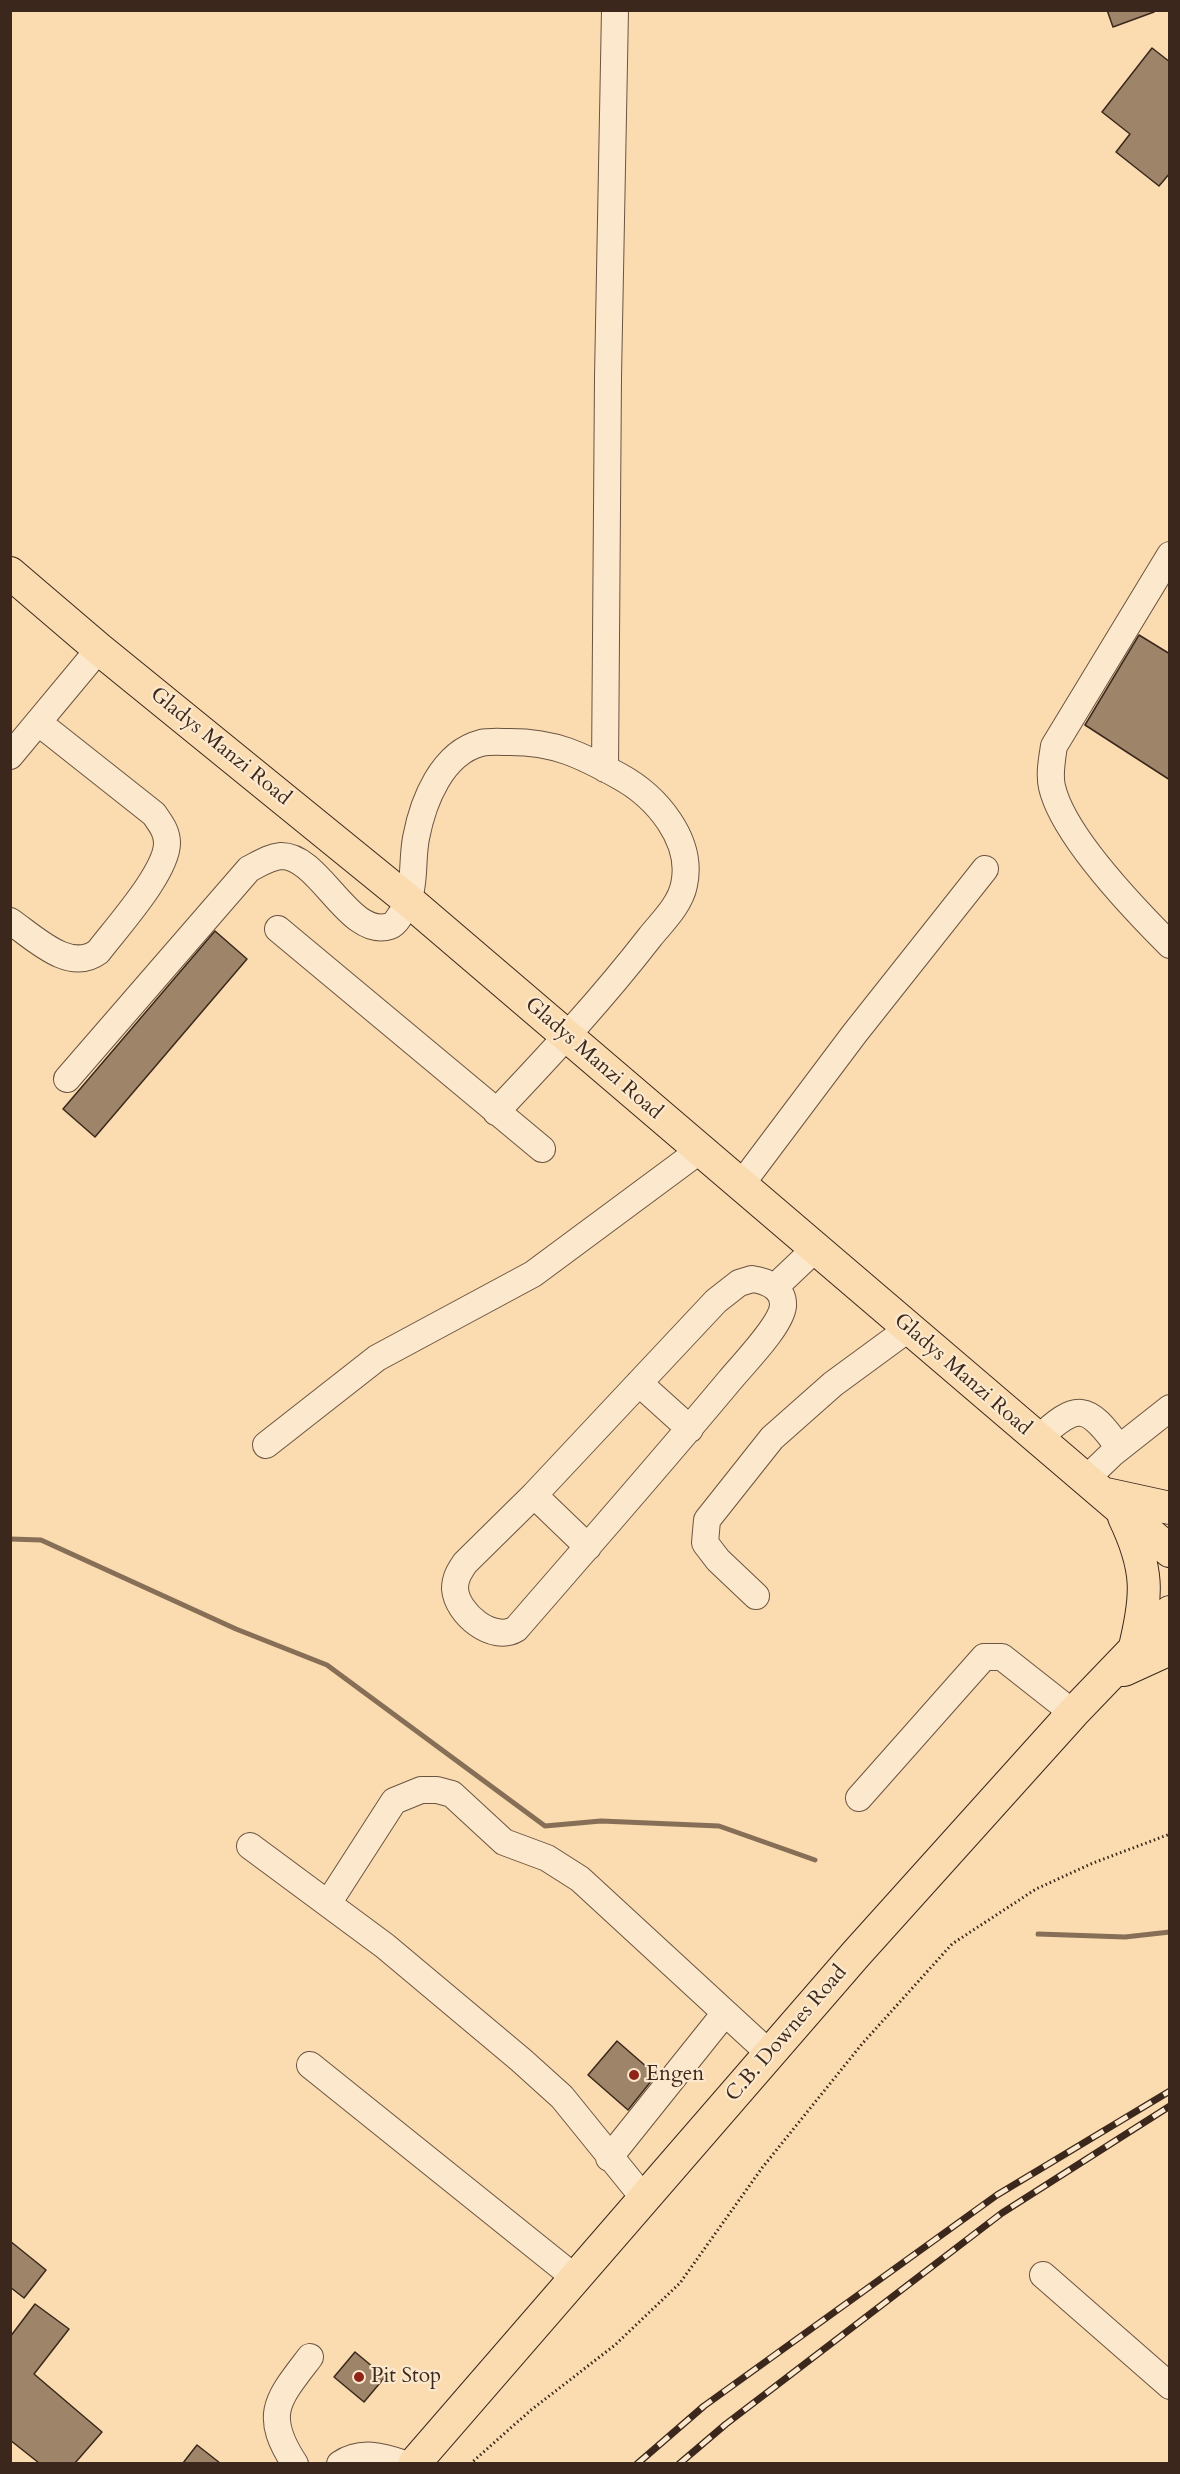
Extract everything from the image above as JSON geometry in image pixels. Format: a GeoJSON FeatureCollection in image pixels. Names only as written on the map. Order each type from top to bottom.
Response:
{"type":"FeatureCollection","features":[{"type":"Feature","properties":{"kind":"main road","name":"Gladys Manzi Road"},"geometry":{"type":"LineString","coordinates":[[10,573],[99,649],[409,901],[1036,1440],[1170,1551]]}},
{"type":"Feature","properties":{"kind":"main road"},"geometry":{"type":"LineString","coordinates":[[1090,1486],[1137,1503],[1170,1508]]}},
{"type":"Feature","properties":{"kind":"main road"},"geometry":{"type":"LineString","coordinates":[[1123,1514],[1141,1558],[1145,1583],[1133,1652]]}},
{"type":"Feature","properties":{"kind":"main road","name":"C.B. Downes Road"},"geometry":{"type":"LineString","coordinates":[[414,2463],[643,2197],[770,2054],[1073,1713],[1170,1612]]}},
{"type":"Feature","properties":{"kind":"main road"},"geometry":{"type":"LineString","coordinates":[[1109,1677],[1170,1649]]}},
{"type":"Feature","properties":{"kind":"street"},"geometry":{"type":"LineString","coordinates":[[605,769],[608,365],[615,10]]}},
{"type":"Feature","properties":{"kind":"street"},"geometry":{"type":"LineString","coordinates":[[1170,555],[1054,746],[1051,769],[1052,787],[1075,832],[1120,891],[1170,945]]}},
{"type":"Feature","properties":{"kind":"street"},"geometry":{"type":"LineString","coordinates":[[10,756],[99,649]]}},
{"type":"Feature","properties":{"kind":"street"},"geometry":{"type":"LineString","coordinates":[[10,921],[68,958],[88,959],[98,952],[155,875],[164,861],[166,851],[164,829],[154,814],[39,723]]}},
{"type":"Feature","properties":{"kind":"street"},"geometry":{"type":"LineString","coordinates":[[67,1079],[249,869],[266,860],[285,857],[302,864],[351,912],[377,928],[394,925],[409,901],[413,888],[416,839],[422,815],[442,770],[456,755],[483,742],[532,743],[576,753],[651,798],[672,826],[682,845],[684,886],[676,903],[655,931],[567,1037],[496,1112]]}},
{"type":"Feature","properties":{"kind":"street"},"geometry":{"type":"LineString","coordinates":[[740,1186],[855,1033],[985,869]]}},
{"type":"Feature","properties":{"kind":"street"},"geometry":{"type":"LineString","coordinates":[[278,929],[542,1149]]}},
{"type":"Feature","properties":{"kind":"street"},"geometry":{"type":"LineString","coordinates":[[266,1445],[377,1358],[533,1274],[699,1151]]}},
{"type":"Feature","properties":{"kind":"street"},"geometry":{"type":"LineString","coordinates":[[775,1287],[814,1249]]}},
{"type":"Feature","properties":{"kind":"street"},"geometry":{"type":"LineString","coordinates":[[752,1279],[768,1282],[775,1287],[783,1304],[777,1320],[690,1429],[516,1629],[509,1633],[490,1632],[472,1618],[462,1607],[455,1592],[457,1575],[465,1563],[534,1495],[716,1301],[739,1283],[752,1279]]}},
{"type":"Feature","properties":{"kind":"street"},"geometry":{"type":"LineString","coordinates":[[756,1596],[718,1560],[705,1543],[707,1520],[772,1438],[832,1384],[908,1329]]}},
{"type":"Feature","properties":{"kind":"street"},"geometry":{"type":"LineString","coordinates":[[639,1383],[690,1429]]}},
{"type":"Feature","properties":{"kind":"street"},"geometry":{"type":"LineString","coordinates":[[1090,1486],[1119,1448],[1170,1408]]}},
{"type":"Feature","properties":{"kind":"street"},"geometry":{"type":"LineString","coordinates":[[1036,1440],[1066,1415],[1083,1413],[1102,1424],[1119,1448]]}},
{"type":"Feature","properties":{"kind":"street"},"geometry":{"type":"LineString","coordinates":[[534,1495],[588,1547]]}},
{"type":"Feature","properties":{"kind":"street"},"geometry":{"type":"LineString","coordinates":[[859,1798],[984,1657],[1002,1657],[1073,1713]]}},
{"type":"Feature","properties":{"kind":"street"},"geometry":{"type":"LineString","coordinates":[[329,1902],[394,1802],[420,1790],[437,1790],[452,1794],[504,1842],[547,1858],[580,1880],[770,2054]]}},
{"type":"Feature","properties":{"kind":"street"},"geometry":{"type":"LineString","coordinates":[[250,1846],[386,1946],[562,2097],[609,2158],[643,2197]]}},
{"type":"Feature","properties":{"kind":"street"},"geometry":{"type":"LineString","coordinates":[[609,2158],[725,2013]]}},
{"type":"Feature","properties":{"kind":"street"},"geometry":{"type":"LineString","coordinates":[[310,2066],[574,2277]]}},
{"type":"Feature","properties":{"kind":"street"},"geometry":{"type":"LineString","coordinates":[[1043,2275],[1170,2386]]}},
{"type":"Feature","properties":{"kind":"street"},"geometry":{"type":"LineString","coordinates":[[295,2463],[277,2429],[275,2414],[281,2396],[309,2357]]}},
{"type":"Feature","properties":{"kind":"street"},"geometry":{"type":"LineString","coordinates":[[340,2463],[366,2454],[405,2463]]}},
{"type":"Feature","properties":{"kind":"path"},"geometry":{"type":"LineString","coordinates":[[470,2463],[531,2410],[615,2345],[680,2283],[762,2168],[862,2044],[952,1944],[1036,1889],[1093,1863],[1170,1834]]}},
{"type":"Feature","properties":{"kind":"building"},"geometry":{"type":"Polygon","coordinates":[[[1107,10],[1154,10],[1154,12],[1113,27],[1107,10]]]}},
{"type":"Feature","properties":{"kind":"building"},"geometry":{"type":"Polygon","coordinates":[[[1152,48],[1170,62],[1170,173],[1159,186],[1116,152],[1130,134],[1102,112],[1152,48]]]}},
{"type":"Feature","properties":{"kind":"building"},"geometry":{"type":"Polygon","coordinates":[[[1139,635],[1170,654],[1170,780],[1085,725],[1139,635]]]}},
{"type":"Feature","properties":{"kind":"building"},"geometry":{"type":"Polygon","coordinates":[[[215,931],[247,959],[95,1137],[63,1109],[215,931]]]}},
{"type":"Feature","properties":{"kind":"building"},"geometry":{"type":"Polygon","coordinates":[[[617,2041],[656,2075],[628,2110],[588,2075],[617,2041]]]}},
{"type":"Feature","properties":{"kind":"building"},"geometry":{"type":"Polygon","coordinates":[[[10,2241],[46,2270],[24,2298],[10,2287],[10,2241]]]}},
{"type":"Feature","properties":{"kind":"building"},"geometry":{"type":"Polygon","coordinates":[[[35,2304],[69,2329],[34,2374],[102,2432],[75,2463],[39,2463],[10,2440],[10,2337],[35,2304]]]}},
{"type":"Feature","properties":{"kind":"building","name":"Pit Stop"},"geometry":{"type":"Polygon","coordinates":[[[355,2352],[385,2377],[364,2402],[334,2377],[355,2352]]]}},
{"type":"Feature","properties":{"kind":"building"},"geometry":{"type":"Polygon","coordinates":[[[197,2445],[220,2463],[183,2463],[197,2445]]]}},
{"type":"Feature","properties":{"kind":"waterway"},"geometry":{"type":"LineString","coordinates":[[10,1539],[41,1540],[236,1629],[327,1665],[545,1826],[601,1821],[719,1826],[815,1860]]}},
{"type":"Feature","properties":{"kind":"waterway"},"geometry":{"type":"LineString","coordinates":[[1038,1934],[1125,1937],[1170,1932]]}},
{"type":"Feature","properties":{"kind":"railway"},"geometry":{"type":"LineString","coordinates":[[637,2464],[704,2406],[997,2195],[1170,2091]]}},
{"type":"Feature","properties":{"kind":"railway"},"geometry":{"type":"LineString","coordinates":[[679,2464],[726,2424],[1002,2213],[1170,2106]]}},
{"type":"Feature","properties":{"kind":"place","name":"Engen"},"geometry":{"type":"Point","coordinates":[634,2075]}},
{"type":"Feature","properties":{"kind":"place","name":"Pit Stop"},"geometry":{"type":"Point","coordinates":[359,2377]}}]}
